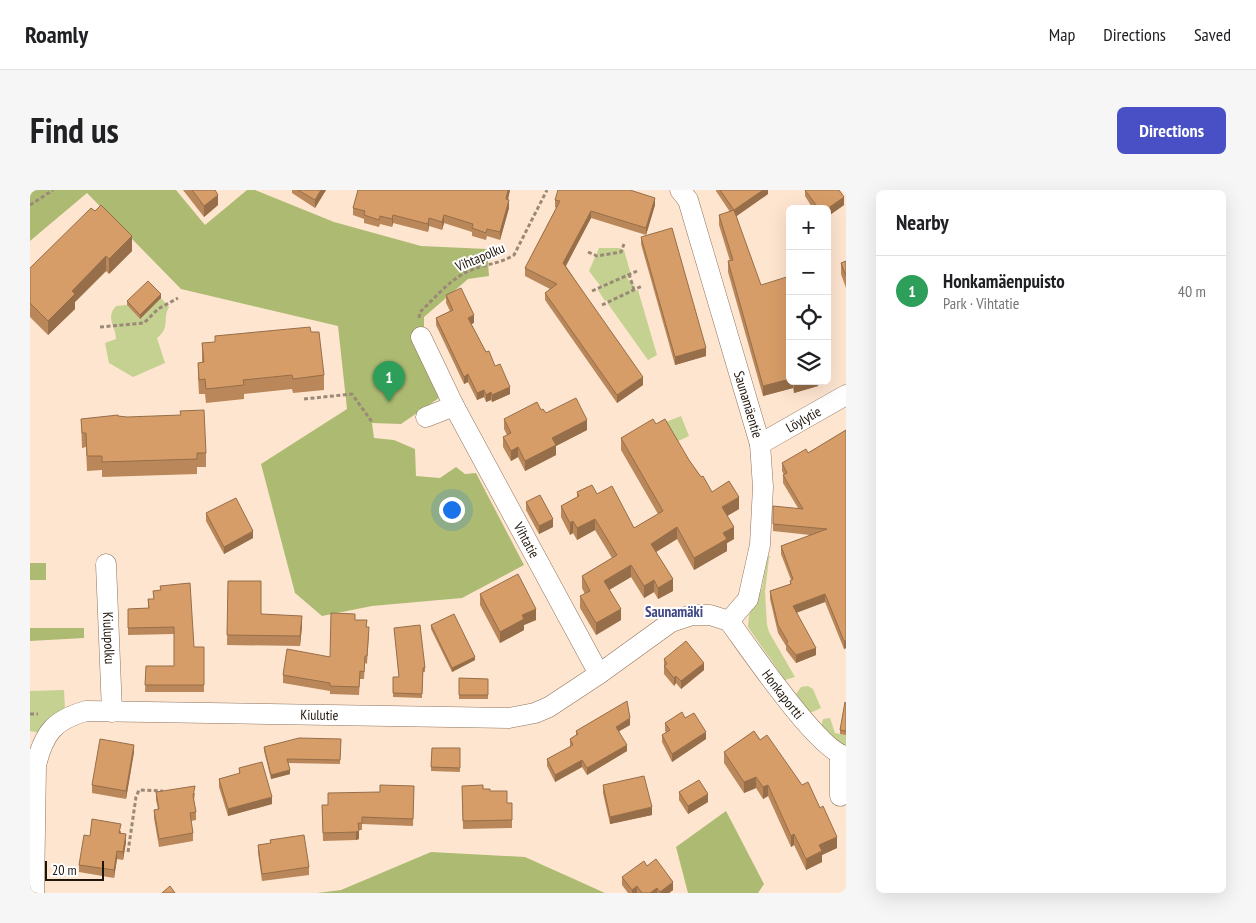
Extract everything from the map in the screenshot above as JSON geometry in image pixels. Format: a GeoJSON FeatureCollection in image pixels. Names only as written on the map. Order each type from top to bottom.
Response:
{"type":"FeatureCollection","features":[{"type":"Feature","properties":{"kind":"street","name":"Saunamäentie"},"geometry":{"type":"LineString","coordinates":[[680,190],[688,200],[760,444],[763,487],[760,545],[748,599],[729,621]]}},
{"type":"Feature","properties":{"kind":"street","name":"Vihtatie"},"geometry":{"type":"LineString","coordinates":[[421,337],[454,406],[599,674]]}},
{"type":"Feature","properties":{"kind":"street","name":"Löylytie"},"geometry":{"type":"LineString","coordinates":[[760,444],[846,395]]}},
{"type":"Feature","properties":{"kind":"street"},"geometry":{"type":"LineString","coordinates":[[426,417],[454,406]]}},
{"type":"Feature","properties":{"kind":"street","name":"Kiulupolku"},"geometry":{"type":"LineString","coordinates":[[106,564],[112,712]]}},
{"type":"Feature","properties":{"kind":"street","name":"Kiulutie"},"geometry":{"type":"LineString","coordinates":[[34,893],[36,765],[41,746],[49,732],[62,720],[86,711],[509,718],[535,713],[550,707],[671,622],[692,615],[710,615],[729,621]]}},
{"type":"Feature","properties":{"kind":"street","name":"Honkaportti"},"geometry":{"type":"LineString","coordinates":[[729,621],[806,724],[822,742],[843,756]]}},
{"type":"Feature","properties":{"kind":"street"},"geometry":{"type":"LineString","coordinates":[[840,796],[843,756]]}},
{"type":"Feature","properties":{"kind":"path"},"geometry":{"type":"LineString","coordinates":[[30,205],[53,190]]}},
{"type":"Feature","properties":{"kind":"path","name":"Vihtapolku"},"geometry":{"type":"LineString","coordinates":[[421,337],[418,324],[420,312],[457,277],[471,270],[504,261],[514,255],[547,190]]}},
{"type":"Feature","properties":{"kind":"path"},"geometry":{"type":"LineString","coordinates":[[588,252],[597,256],[621,252],[624,244]]}},
{"type":"Feature","properties":{"kind":"path"},"geometry":{"type":"LineString","coordinates":[[592,291],[637,270]]}},
{"type":"Feature","properties":{"kind":"path"},"geometry":{"type":"LineString","coordinates":[[629,274],[634,290]]}},
{"type":"Feature","properties":{"kind":"path"},"geometry":{"type":"LineString","coordinates":[[602,305],[642,286]]}},
{"type":"Feature","properties":{"kind":"path"},"geometry":{"type":"LineString","coordinates":[[100,327],[144,323],[158,309],[178,298]]}},
{"type":"Feature","properties":{"kind":"path"},"geometry":{"type":"LineString","coordinates":[[304,399],[352,394],[372,422]]}},
{"type":"Feature","properties":{"kind":"path"},"geometry":{"type":"LineString","coordinates":[[128,852],[136,797],[140,790],[168,790]]}},
{"type":"Feature","properties":{"kind":"green space"},"geometry":{"type":"Polygon","coordinates":[[[30,190],[176,190],[205,225],[247,190],[255,190],[334,222],[421,246],[487,249],[489,276],[468,279],[424,317],[424,332],[442,396],[401,424],[372,423],[374,438],[394,440],[415,449],[416,476],[440,478],[456,467],[465,474],[476,473],[524,565],[462,598],[372,606],[322,616],[295,593],[261,464],[347,409],[338,326],[181,289],[87,193],[30,241],[30,190]]]}},
{"type":"Feature","properties":{"kind":"green space"},"geometry":{"type":"Polygon","coordinates":[[[599,248],[619,248],[624,250],[631,275],[627,277],[629,281],[632,279],[635,291],[638,290],[657,355],[648,360],[607,300],[605,301],[598,290],[602,288],[589,271],[599,248]]]}},
{"type":"Feature","properties":{"kind":"green space"},"geometry":{"type":"Polygon","coordinates":[[[161,298],[169,307],[164,330],[157,338],[165,363],[133,377],[109,363],[105,343],[116,339],[111,314],[116,306],[127,305],[140,319],[161,298]]]}},
{"type":"Feature","properties":{"kind":"green space"},"geometry":{"type":"Polygon","coordinates":[[[681,416],[689,436],[674,443],[663,423],[681,416]]]}},
{"type":"Feature","properties":{"kind":"green space"},"geometry":{"type":"Polygon","coordinates":[[[768,556],[771,557],[769,558],[765,592],[767,625],[769,632],[795,677],[785,680],[748,627],[749,615],[762,588],[768,556]]]}},
{"type":"Feature","properties":{"kind":"green space"},"geometry":{"type":"Polygon","coordinates":[[[30,563],[46,563],[46,580],[30,580],[30,563]]]}},
{"type":"Feature","properties":{"kind":"green space"},"geometry":{"type":"Polygon","coordinates":[[[30,628],[84,628],[84,638],[30,641],[30,628]]]}},
{"type":"Feature","properties":{"kind":"green space"},"geometry":{"type":"Polygon","coordinates":[[[808,686],[813,689],[821,708],[810,713],[796,694],[801,687],[808,686]]]}},
{"type":"Feature","properties":{"kind":"green space"},"geometry":{"type":"Polygon","coordinates":[[[64,690],[65,709],[41,733],[30,731],[30,691],[64,690]]]}},
{"type":"Feature","properties":{"kind":"green space"},"geometry":{"type":"Polygon","coordinates":[[[830,718],[835,733],[846,735],[846,747],[821,727],[823,719],[830,718]]]}},
{"type":"Feature","properties":{"kind":"green space"},"geometry":{"type":"Polygon","coordinates":[[[726,811],[764,884],[758,893],[688,893],[676,847],[726,811]]]}},
{"type":"Feature","properties":{"kind":"green space"},"geometry":{"type":"Polygon","coordinates":[[[431,852],[525,857],[605,893],[317,893],[341,890],[431,852]]]}},
{"type":"Feature","properties":{"kind":"building"},"geometry":{"type":"Polygon","coordinates":[[[192,190],[215,190],[218,195],[204,206],[192,190]]]}},
{"type":"Feature","properties":{"kind":"building"},"geometry":{"type":"Polygon","coordinates":[[[298,190],[321,190],[315,200],[298,190]]]}},
{"type":"Feature","properties":{"kind":"building"},"geometry":{"type":"Polygon","coordinates":[[[358,190],[508,190],[506,199],[509,200],[500,232],[487,229],[486,233],[472,228],[473,224],[444,215],[442,222],[429,218],[428,224],[393,215],[392,219],[380,216],[379,220],[364,215],[365,211],[353,208],[358,190]]]}},
{"type":"Feature","properties":{"kind":"building"},"geometry":{"type":"Polygon","coordinates":[[[558,190],[630,190],[655,198],[646,228],[591,211],[563,263],[643,377],[617,395],[545,293],[557,284],[525,268],[560,201],[555,200],[558,190]]]}},
{"type":"Feature","properties":{"kind":"building"},"geometry":{"type":"Polygon","coordinates":[[[720,190],[763,190],[734,210],[720,190]]]}},
{"type":"Feature","properties":{"kind":"building"},"geometry":{"type":"Polygon","coordinates":[[[805,190],[839,190],[844,197],[831,206],[816,205],[805,190]]]}},
{"type":"Feature","properties":{"kind":"building"},"geometry":{"type":"Polygon","coordinates":[[[101,205],[132,236],[109,259],[106,256],[72,291],[75,294],[48,321],[30,303],[30,268],[91,208],[95,211],[101,205]]]}},
{"type":"Feature","properties":{"kind":"building"},"geometry":{"type":"Polygon","coordinates":[[[734,210],[761,285],[786,277],[786,380],[763,386],[728,261],[733,260],[719,215],[734,210]]]}},
{"type":"Feature","properties":{"kind":"building"},"geometry":{"type":"Polygon","coordinates":[[[672,228],[706,348],[675,357],[641,237],[672,228]]]}},
{"type":"Feature","properties":{"kind":"building"},"geometry":{"type":"Polygon","coordinates":[[[846,261],[846,276],[841,263],[846,261]]]}},
{"type":"Feature","properties":{"kind":"building"},"geometry":{"type":"Polygon","coordinates":[[[148,281],[161,294],[140,315],[127,301],[148,281]]]}},
{"type":"Feature","properties":{"kind":"building"},"geometry":{"type":"Polygon","coordinates":[[[461,288],[474,315],[468,318],[486,352],[489,351],[495,366],[500,364],[510,387],[492,395],[491,392],[486,395],[484,390],[477,393],[468,374],[464,377],[436,318],[453,310],[446,295],[461,288]]]}},
{"type":"Feature","properties":{"kind":"building"},"geometry":{"type":"Polygon","coordinates":[[[310,327],[311,332],[319,332],[324,375],[293,379],[292,375],[243,380],[244,385],[206,389],[205,379],[199,380],[198,363],[204,362],[202,343],[215,342],[215,336],[310,327]]]}},
{"type":"Feature","properties":{"kind":"building"},"geometry":{"type":"Polygon","coordinates":[[[576,398],[587,420],[552,438],[556,445],[525,461],[518,447],[511,451],[503,437],[511,433],[504,419],[537,402],[541,410],[543,409],[546,413],[576,398]]]}},
{"type":"Feature","properties":{"kind":"building"},"geometry":{"type":"Polygon","coordinates":[[[204,410],[206,453],[197,453],[197,459],[102,462],[102,456],[87,456],[86,433],[82,433],[81,419],[118,415],[127,417],[181,415],[180,411],[204,410]]]}},
{"type":"Feature","properties":{"kind":"building"},"geometry":{"type":"Polygon","coordinates":[[[653,419],[656,424],[665,419],[689,460],[701,477],[703,476],[712,492],[729,481],[739,497],[722,507],[734,527],[723,533],[727,539],[694,558],[677,527],[651,544],[673,579],[658,588],[654,580],[644,586],[631,565],[604,581],[621,609],[596,623],[580,596],[590,591],[582,576],[617,555],[595,519],[577,528],[573,521],[570,523],[561,506],[579,496],[577,492],[592,485],[597,494],[612,486],[634,528],[663,511],[621,438],[653,419]]]}},
{"type":"Feature","properties":{"kind":"building"},"geometry":{"type":"Polygon","coordinates":[[[846,430],[846,641],[844,641],[825,594],[793,606],[816,648],[796,655],[786,643],[788,642],[778,625],[770,591],[791,584],[790,581],[793,579],[781,546],[827,529],[773,524],[773,506],[803,509],[783,475],[787,473],[782,463],[806,449],[808,453],[846,430]]]}},
{"type":"Feature","properties":{"kind":"building"},"geometry":{"type":"Polygon","coordinates":[[[540,495],[553,519],[539,526],[526,502],[540,495]]]}},
{"type":"Feature","properties":{"kind":"building"},"geometry":{"type":"Polygon","coordinates":[[[236,498],[253,531],[224,547],[206,513],[236,498]]]}},
{"type":"Feature","properties":{"kind":"building"},"geometry":{"type":"Polygon","coordinates":[[[518,574],[536,609],[522,615],[524,619],[500,632],[480,594],[518,574]]]}},
{"type":"Feature","properties":{"kind":"building"},"geometry":{"type":"Polygon","coordinates":[[[228,581],[261,581],[261,614],[302,616],[300,636],[227,635],[228,581]]]}},
{"type":"Feature","properties":{"kind":"building"},"geometry":{"type":"Polygon","coordinates":[[[190,583],[194,647],[204,647],[204,685],[145,685],[146,666],[174,666],[174,627],[128,628],[128,609],[149,608],[148,599],[154,599],[153,591],[161,590],[160,586],[190,583]]]}},
{"type":"Feature","properties":{"kind":"building"},"geometry":{"type":"Polygon","coordinates":[[[331,613],[355,614],[355,620],[367,620],[366,627],[369,627],[367,656],[365,656],[364,672],[360,671],[359,687],[330,686],[330,683],[283,675],[287,649],[330,657],[331,613]]]}},
{"type":"Feature","properties":{"kind":"building"},"geometry":{"type":"Polygon","coordinates":[[[454,614],[475,657],[452,668],[431,625],[454,614]]]}},
{"type":"Feature","properties":{"kind":"building"},"geometry":{"type":"Polygon","coordinates":[[[420,625],[425,668],[423,668],[422,694],[393,693],[393,677],[399,677],[394,628],[420,625]]]}},
{"type":"Feature","properties":{"kind":"building"},"geometry":{"type":"Polygon","coordinates":[[[686,641],[704,663],[681,681],[676,676],[674,678],[664,666],[667,664],[664,659],[686,641]]]}},
{"type":"Feature","properties":{"kind":"building"},"geometry":{"type":"Polygon","coordinates":[[[459,678],[488,679],[488,695],[459,695],[459,678]]]}},
{"type":"Feature","properties":{"kind":"building"},"geometry":{"type":"Polygon","coordinates":[[[627,701],[630,718],[616,727],[627,745],[587,768],[582,760],[555,775],[547,759],[573,745],[570,739],[578,734],[576,731],[627,701]]]}},
{"type":"Feature","properties":{"kind":"building"},"geometry":{"type":"Polygon","coordinates":[[[845,702],[846,704],[846,731],[840,730],[845,702]]]}},
{"type":"Feature","properties":{"kind":"building"},"geometry":{"type":"Polygon","coordinates":[[[682,712],[685,718],[694,713],[706,732],[672,754],[662,735],[670,730],[665,723],[682,712]]]}},
{"type":"Feature","properties":{"kind":"building"},"geometry":{"type":"Polygon","coordinates":[[[754,731],[760,740],[767,735],[802,785],[808,782],[820,808],[823,806],[837,837],[819,845],[822,851],[806,859],[794,834],[791,836],[768,785],[763,787],[756,777],[744,782],[724,752],[754,731]]]}},
{"type":"Feature","properties":{"kind":"building"},"geometry":{"type":"Polygon","coordinates":[[[299,738],[341,739],[340,760],[287,759],[290,770],[271,775],[264,747],[299,738]]]}},
{"type":"Feature","properties":{"kind":"building"},"geometry":{"type":"Polygon","coordinates":[[[100,739],[134,745],[126,791],[92,785],[100,739]]]}},
{"type":"Feature","properties":{"kind":"building"},"geometry":{"type":"Polygon","coordinates":[[[432,748],[460,748],[460,768],[431,767],[432,748]]]}},
{"type":"Feature","properties":{"kind":"building"},"geometry":{"type":"Polygon","coordinates":[[[262,762],[272,797],[228,809],[219,779],[240,773],[239,768],[262,762]]]}},
{"type":"Feature","properties":{"kind":"building"},"geometry":{"type":"Polygon","coordinates":[[[644,776],[652,807],[610,817],[603,785],[644,776]]]}},
{"type":"Feature","properties":{"kind":"building"},"geometry":{"type":"Polygon","coordinates":[[[699,780],[708,794],[688,806],[679,792],[699,780]]]}},
{"type":"Feature","properties":{"kind":"building"},"geometry":{"type":"Polygon","coordinates":[[[380,785],[414,786],[413,819],[362,817],[362,823],[358,823],[359,831],[323,833],[322,805],[328,805],[328,793],[380,792],[380,785]]]}},
{"type":"Feature","properties":{"kind":"building"},"geometry":{"type":"Polygon","coordinates":[[[483,785],[483,789],[490,789],[490,791],[507,791],[507,803],[512,803],[512,820],[463,821],[462,786],[483,785]]]}},
{"type":"Feature","properties":{"kind":"building"},"geometry":{"type":"Polygon","coordinates":[[[195,786],[193,796],[196,812],[190,813],[193,833],[159,839],[154,810],[159,809],[156,792],[195,786]]]}},
{"type":"Feature","properties":{"kind":"building"},"geometry":{"type":"Polygon","coordinates":[[[92,819],[121,824],[119,833],[126,834],[123,852],[117,851],[114,870],[79,865],[84,835],[90,836],[92,819]]]}},
{"type":"Feature","properties":{"kind":"building"},"geometry":{"type":"Polygon","coordinates":[[[304,835],[309,867],[262,874],[258,845],[271,843],[270,840],[304,835]]]}},
{"type":"Feature","properties":{"kind":"building"},"geometry":{"type":"Polygon","coordinates":[[[656,859],[673,882],[660,892],[657,888],[650,893],[642,893],[637,886],[632,890],[622,877],[644,861],[647,866],[656,859]]]}},
{"type":"Feature","properties":{"kind":"building"},"geometry":{"type":"Polygon","coordinates":[[[170,886],[175,893],[162,893],[170,886]]]}},
{"type":"Feature","properties":{"kind":"place","name":"Honkamäenpuisto"},"geometry":{"type":"Point","coordinates":[389,402]}},
{"type":"Feature","properties":{"kind":"district","name":"Saunamäki"},"geometry":{"type":"Point","coordinates":[674,612]}}]}
